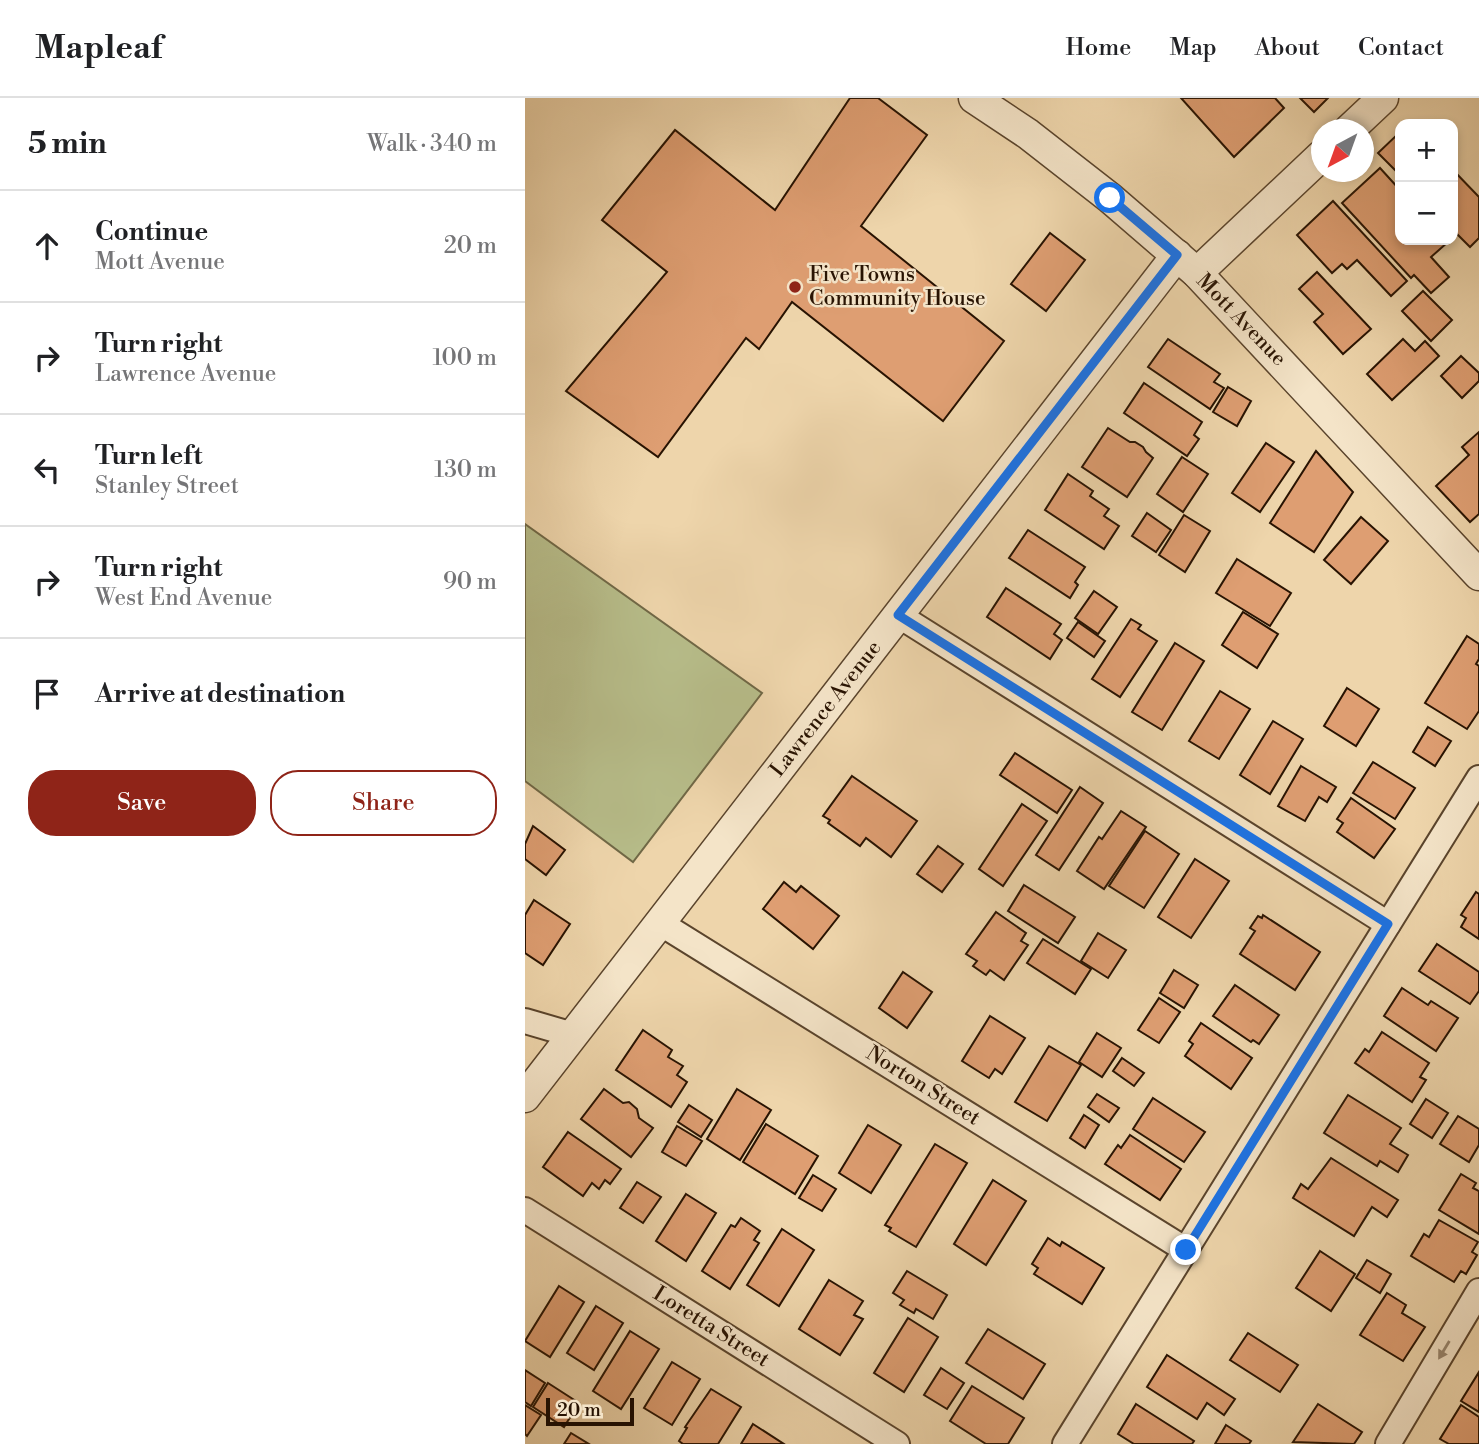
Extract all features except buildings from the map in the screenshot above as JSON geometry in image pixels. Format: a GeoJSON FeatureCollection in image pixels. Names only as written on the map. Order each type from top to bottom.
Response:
{"type":"FeatureCollection","features":[{"type":"Feature","properties":{"kind":"street","name":"Mott Avenue"},"geometry":{"type":"LineString","coordinates":[[974,98],[1033,138],[1110,198],[1187,264],[1476,566]]}},
{"type":"Feature","properties":{"kind":"street"},"geometry":{"type":"LineString","coordinates":[[1361,119],[1383,98]]}},
{"type":"Feature","properties":{"kind":"street","name":"Lawrence Avenue"},"geometry":{"type":"LineString","coordinates":[[525,1097],[898,615],[1187,264],[1311,164]]}},
{"type":"Feature","properties":{"kind":"street"},"geometry":{"type":"LineString","coordinates":[[898,615],[1388,924]]}},
{"type":"Feature","properties":{"kind":"street"},"geometry":{"type":"LineString","coordinates":[[1065,1444],[1479,778]]}},
{"type":"Feature","properties":{"kind":"street","name":"Norton Street"},"geometry":{"type":"LineString","coordinates":[[660,923],[1186,1250]]}},
{"type":"Feature","properties":{"kind":"street"},"geometry":{"type":"LineString","coordinates":[[525,1021],[573,1035]]}},
{"type":"Feature","properties":{"kind":"street","name":"Loretta Street"},"geometry":{"type":"LineString","coordinates":[[525,1210],[897,1444]]}},
{"type":"Feature","properties":{"kind":"street"},"geometry":{"type":"LineString","coordinates":[[1388,1444],[1479,1292]]}},
{"type":"Feature","properties":{"kind":"green space"},"geometry":{"type":"Polygon","coordinates":[[[525,524],[762,693],[633,862],[525,781],[525,524]]]}},
{"type":"Feature","properties":{"kind":"place","name":"Five Towns Community House"},"geometry":{"type":"Point","coordinates":[795,287]}},
{"type":"Feature","properties":{"kind":"route"},"geometry":{"type":"LineString","coordinates":[[1110,198],[1177,255],[898,615],[1388,924],[1186,1250]]}}]}
